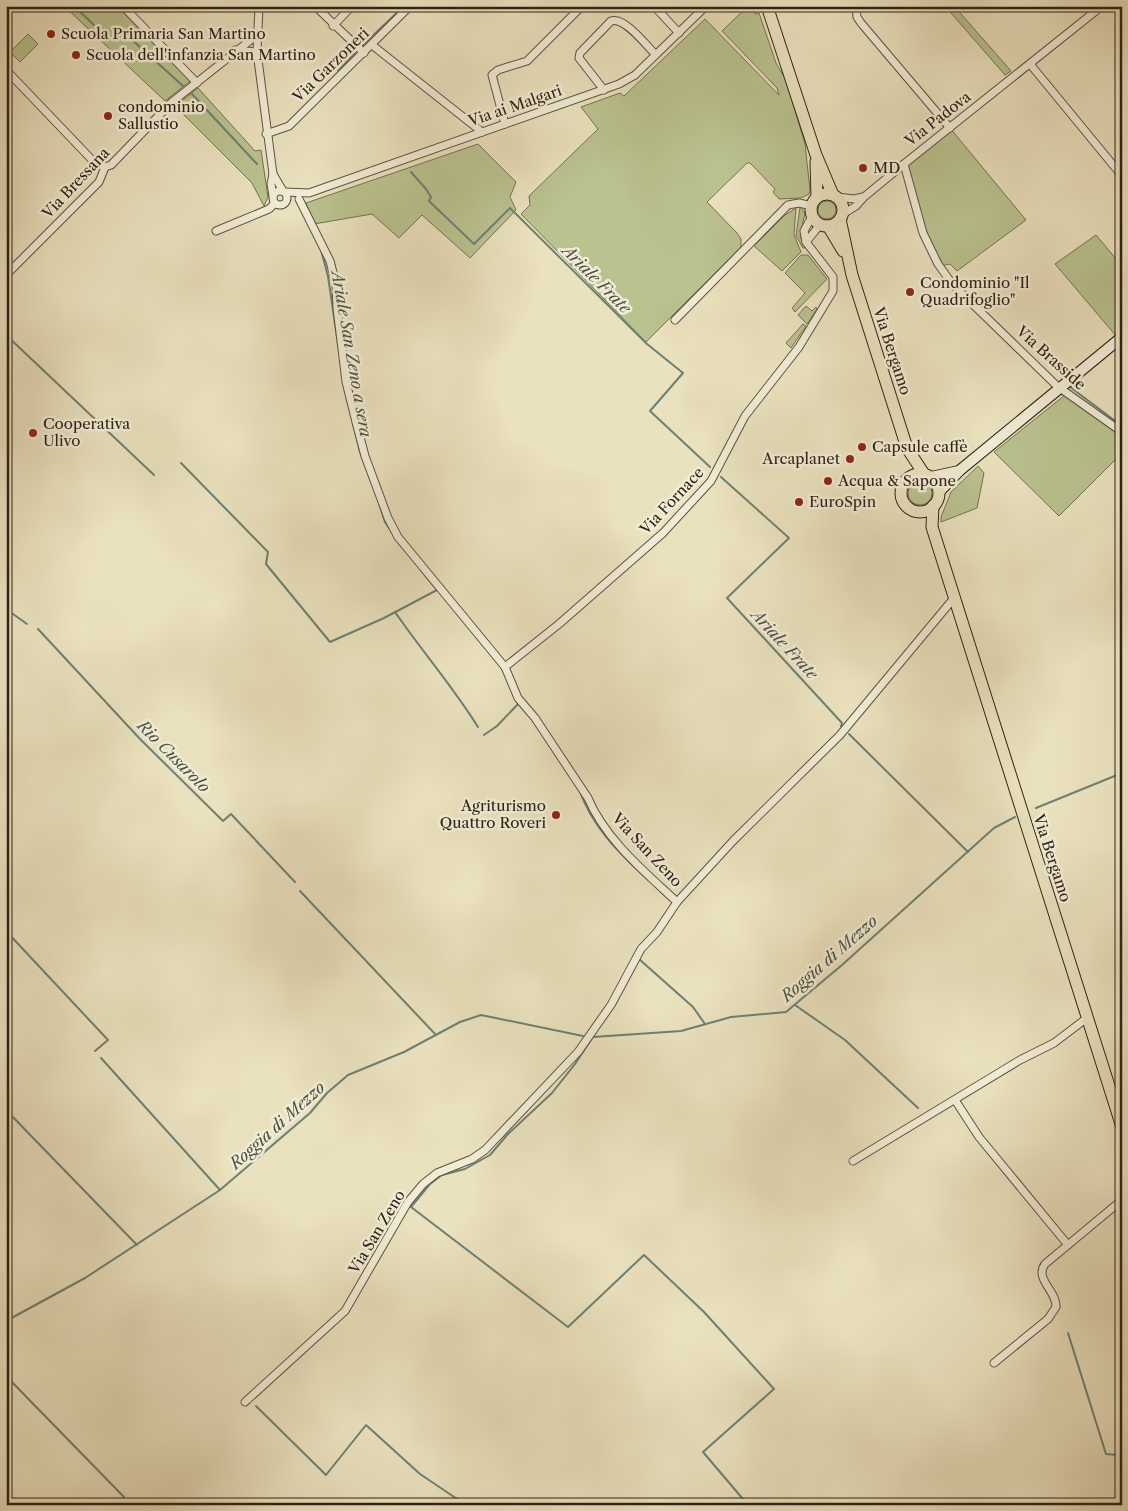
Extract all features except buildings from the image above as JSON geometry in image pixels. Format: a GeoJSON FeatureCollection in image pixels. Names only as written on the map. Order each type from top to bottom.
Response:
{"type":"FeatureCollection","features":[{"type":"Feature","properties":{"kind":"main road","name":"Via Bergamo"},"geometry":{"type":"LineString","coordinates":[[767,6],[816,155],[835,196],[842,205],[849,264],[907,448],[911,476],[902,485],[901,497],[907,507],[917,512],[932,527]]}},
{"type":"Feature","properties":{"kind":"main road","name":"Via Bergamo"},"geometry":{"type":"LineString","coordinates":[[816,155],[818,214],[849,264]]}},
{"type":"Feature","properties":{"kind":"main road"},"geometry":{"type":"LineString","coordinates":[[835,196],[827,194],[818,214],[842,217]]}},
{"type":"Feature","properties":{"kind":"main road","name":"Via Bergamo"},"geometry":{"type":"LineString","coordinates":[[907,448],[927,475],[936,483],[939,492],[933,506],[932,527],[1122,1127]]}},
{"type":"Feature","properties":{"kind":"main road"},"geometry":{"type":"LineString","coordinates":[[911,476],[927,475]]}},
{"type":"Feature","properties":{"kind":"main road"},"geometry":{"type":"LineString","coordinates":[[917,512],[933,506]]}},
{"type":"Feature","properties":{"kind":"street"},"geometry":{"type":"LineString","coordinates":[[123,6],[197,83]]}},
{"type":"Feature","properties":{"kind":"street"},"geometry":{"type":"LineString","coordinates":[[259,6],[257,52],[266,134],[273,174],[271,184],[274,200],[281,205],[299,199],[309,192]]}},
{"type":"Feature","properties":{"kind":"street"},"geometry":{"type":"LineString","coordinates":[[315,6],[333,26],[364,54]]}},
{"type":"Feature","properties":{"kind":"street"},"geometry":{"type":"LineString","coordinates":[[333,26],[352,6]]}},
{"type":"Feature","properties":{"kind":"street","name":"Via Garzoneri"},"geometry":{"type":"LineString","coordinates":[[266,134],[289,126],[364,54],[410,6]]}},
{"type":"Feature","properties":{"kind":"street"},"geometry":{"type":"LineString","coordinates":[[505,124],[492,75],[498,70],[526,61],[582,6]]}},
{"type":"Feature","properties":{"kind":"street"},"geometry":{"type":"LineString","coordinates":[[654,6],[679,33]]}},
{"type":"Feature","properties":{"kind":"street","name":"Via ai Malgari"},"geometry":{"type":"LineString","coordinates":[[309,192],[604,90],[630,78],[706,6]]}},
{"type":"Feature","properties":{"kind":"street"},"geometry":{"type":"LineString","coordinates":[[856,6],[857,17],[861,23],[950,128]]}},
{"type":"Feature","properties":{"kind":"street","name":"Via Padova"},"geometry":{"type":"LineString","coordinates":[[842,217],[904,164],[1102,6]]}},
{"type":"Feature","properties":{"kind":"street"},"geometry":{"type":"LineString","coordinates":[[604,90],[578,58],[580,53],[611,20],[615,19],[623,22],[656,54]]}},
{"type":"Feature","properties":{"kind":"street","name":"Via Bressana"},"geometry":{"type":"LineString","coordinates":[[6,275],[99,182],[106,167],[111,166],[172,102],[235,50],[257,35]]}},
{"type":"Feature","properties":{"kind":"street"},"geometry":{"type":"LineString","coordinates":[[372,45],[482,132]]}},
{"type":"Feature","properties":{"kind":"street"},"geometry":{"type":"LineString","coordinates":[[235,50],[257,52]]}},
{"type":"Feature","properties":{"kind":"street"},"geometry":{"type":"LineString","coordinates":[[1030,64],[1118,171]]}},
{"type":"Feature","properties":{"kind":"street"},"geometry":{"type":"LineString","coordinates":[[6,70],[95,162],[106,167]]}},
{"type":"Feature","properties":{"kind":"street","name":"Via Brasside"},"geometry":{"type":"LineString","coordinates":[[904,164],[923,233],[939,266],[954,285],[1060,388],[1122,432]]}},
{"type":"Feature","properties":{"kind":"street"},"geometry":{"type":"LineString","coordinates":[[273,174],[284,192],[287,202]]}},
{"type":"Feature","properties":{"kind":"street"},"geometry":{"type":"LineString","coordinates":[[216,231],[269,210],[278,191],[309,192]]}},
{"type":"Feature","properties":{"kind":"street"},"geometry":{"type":"LineString","coordinates":[[835,196],[854,199],[864,197]]}},
{"type":"Feature","properties":{"kind":"street","name":"Via San Zeno"},"geometry":{"type":"LineString","coordinates":[[245,1402],[345,1311],[403,1209],[423,1184],[436,1173],[472,1159],[485,1150],[578,1052],[611,1005],[641,949],[667,918],[677,902],[646,873],[594,811],[588,798],[535,718],[518,698],[505,667],[398,537],[388,518],[365,456],[346,382],[336,284],[330,261],[299,199]]}},
{"type":"Feature","properties":{"kind":"street"},"geometry":{"type":"LineString","coordinates":[[675,320],[788,205],[799,203],[818,214]]}},
{"type":"Feature","properties":{"kind":"street"},"geometry":{"type":"LineString","coordinates":[[806,242],[818,214]]}},
{"type":"Feature","properties":{"kind":"street"},"geometry":{"type":"LineString","coordinates":[[806,242],[804,231],[818,214]]}},
{"type":"Feature","properties":{"kind":"street","name":"Via Fornace"},"geometry":{"type":"LineString","coordinates":[[505,667],[559,624],[663,533],[711,481],[745,416],[799,347],[833,291],[832,277],[806,242]]}},
{"type":"Feature","properties":{"kind":"street"},"geometry":{"type":"LineString","coordinates":[[939,492],[959,471],[1122,337]]}},
{"type":"Feature","properties":{"kind":"street"},"geometry":{"type":"LineString","coordinates":[[927,475],[959,471]]}},
{"type":"Feature","properties":{"kind":"street"},"geometry":{"type":"LineString","coordinates":[[677,902],[733,841],[840,735],[954,598]]}},
{"type":"Feature","properties":{"kind":"street"},"geometry":{"type":"LineString","coordinates":[[853,1162],[1020,1060],[1054,1043],[1087,1018]]}},
{"type":"Feature","properties":{"kind":"street"},"geometry":{"type":"LineString","coordinates":[[955,1100],[978,1136],[1068,1245]]}},
{"type":"Feature","properties":{"kind":"street"},"geometry":{"type":"LineString","coordinates":[[994,1363],[1053,1313],[1057,1300],[1042,1278],[1042,1268],[1122,1200]]}},
{"type":"Feature","properties":{"kind":"green space"},"geometry":{"type":"Polygon","coordinates":[[[64,6],[117,6],[190,81],[165,101],[64,6]]]}},
{"type":"Feature","properties":{"kind":"green space"},"geometry":{"type":"Polygon","coordinates":[[[748,6],[751,6],[755,14],[759,13],[776,63],[786,80],[805,144],[809,194],[801,198],[779,199],[773,192],[775,189],[750,163],[747,163],[707,202],[737,233],[741,239],[741,247],[646,342],[521,214],[530,205],[529,196],[598,129],[581,107],[620,93],[624,96],[705,19],[779,95],[777,88],[722,31],[748,6]]]}},
{"type":"Feature","properties":{"kind":"green space"},"geometry":{"type":"Polygon","coordinates":[[[945,6],[954,6],[1011,71],[1005,75],[945,6]]]}},
{"type":"Feature","properties":{"kind":"green space"},"geometry":{"type":"Polygon","coordinates":[[[28,34],[38,44],[20,62],[10,52],[28,34]]]}},
{"type":"Feature","properties":{"kind":"green space"},"geometry":{"type":"Polygon","coordinates":[[[198,88],[255,151],[261,150],[268,197],[264,206],[252,183],[175,106],[198,88]]]}},
{"type":"Feature","properties":{"kind":"green space"},"geometry":{"type":"Polygon","coordinates":[[[950,128],[1026,220],[957,271],[950,264],[939,266],[924,233],[904,164],[950,128]]]}},
{"type":"Feature","properties":{"kind":"green space"},"geometry":{"type":"Polygon","coordinates":[[[478,144],[516,182],[510,197],[516,210],[470,258],[422,215],[399,238],[372,214],[314,224],[306,203],[478,144]]]}},
{"type":"Feature","properties":{"kind":"green space"},"geometry":{"type":"Polygon","coordinates":[[[827,201],[833,204],[836,210],[833,216],[827,219],[821,216],[818,210],[821,204],[827,201]]]}},
{"type":"Feature","properties":{"kind":"green space"},"geometry":{"type":"Polygon","coordinates":[[[800,207],[805,213],[800,236],[805,248],[803,248],[796,236],[800,207]]]}},
{"type":"Feature","properties":{"kind":"green space"},"geometry":{"type":"Polygon","coordinates":[[[796,208],[794,235],[801,252],[782,271],[754,246],[785,215],[796,208]]]}},
{"type":"Feature","properties":{"kind":"green space"},"geometry":{"type":"Polygon","coordinates":[[[1096,235],[1122,266],[1122,334],[1117,337],[1055,264],[1096,235]]]}},
{"type":"Feature","properties":{"kind":"green space"},"geometry":{"type":"Polygon","coordinates":[[[801,255],[808,255],[827,279],[795,312],[792,308],[805,293],[785,273],[801,255]]]}},
{"type":"Feature","properties":{"kind":"green space"},"geometry":{"type":"Polygon","coordinates":[[[806,306],[812,311],[816,307],[817,309],[807,324],[798,315],[806,306]]]}},
{"type":"Feature","properties":{"kind":"green space"},"geometry":{"type":"Polygon","coordinates":[[[803,324],[806,326],[791,348],[786,343],[803,324]]]}},
{"type":"Feature","properties":{"kind":"green space"},"geometry":{"type":"Polygon","coordinates":[[[1065,395],[1122,436],[1122,453],[1059,516],[994,452],[1065,395]]]}},
{"type":"Feature","properties":{"kind":"green space"},"geometry":{"type":"Polygon","coordinates":[[[978,466],[984,473],[977,508],[941,522],[941,517],[951,492],[978,466]]]}},
{"type":"Feature","properties":{"kind":"green space"},"geometry":{"type":"Polygon","coordinates":[[[920,481],[928,485],[932,493],[928,501],[920,505],[912,501],[908,493],[912,485],[920,481]]]}},
{"type":"Feature","properties":{"kind":"waterway","name":"Ariale San Zeno a sera"},"geometry":{"type":"LineString","coordinates":[[74,6],[97,28]]}},
{"type":"Feature","properties":{"kind":"waterway","name":"Ariale Frate"},"geometry":{"type":"LineString","coordinates":[[363,45],[404,6]]}},
{"type":"Feature","properties":{"kind":"waterway","name":"Ariale San Zeno a sera"},"geometry":{"type":"LineString","coordinates":[[120,29],[183,86]]}},
{"type":"Feature","properties":{"kind":"waterway","name":"Ariale Frate"},"geometry":{"type":"LineString","coordinates":[[338,71],[355,53]]}},
{"type":"Feature","properties":{"kind":"waterway","name":"Ariale San Zeno a sera"},"geometry":{"type":"LineString","coordinates":[[192,94],[257,164]]}},
{"type":"Feature","properties":{"kind":"waterway","name":"Ariale Frate"},"geometry":{"type":"LineString","coordinates":[[411,172],[431,197],[429,201],[474,244],[510,208],[647,344],[683,373],[650,411],[710,467]]}},
{"type":"Feature","properties":{"kind":"waterway","name":"Ariale San Zeno a sera"},"geometry":{"type":"LineString","coordinates":[[321,250],[328,276],[339,351]]}},
{"type":"Feature","properties":{"kind":"waterway"},"geometry":{"type":"LineString","coordinates":[[6,335],[154,475]]}},
{"type":"Feature","properties":{"kind":"waterway"},"geometry":{"type":"LineString","coordinates":[[1074,382],[1070,387],[1122,426]]}},
{"type":"Feature","properties":{"kind":"waterway","name":"Ariale San Zeno a sera"},"geometry":{"type":"LineString","coordinates":[[346,395],[360,452],[372,484]]}},
{"type":"Feature","properties":{"kind":"waterway"},"geometry":{"type":"LineString","coordinates":[[181,463],[268,552],[266,564],[330,642],[384,618],[437,590],[420,569]]}},
{"type":"Feature","properties":{"kind":"waterway","name":"Ariale Frate"},"geometry":{"type":"LineString","coordinates":[[721,477],[789,538],[727,598],[842,723],[841,726]]}},
{"type":"Feature","properties":{"kind":"waterway","name":"Ariale San Zeno a sera"},"geometry":{"type":"LineString","coordinates":[[378,500],[385,522],[393,534]]}},
{"type":"Feature","properties":{"kind":"waterway","name":"Rio Cusarolo"},"geometry":{"type":"LineString","coordinates":[[6,609],[27,624]]}},
{"type":"Feature","properties":{"kind":"waterway"},"geometry":{"type":"LineString","coordinates":[[395,612],[478,727]]}},
{"type":"Feature","properties":{"kind":"waterway","name":"Rio Cusarolo"},"geometry":{"type":"LineString","coordinates":[[38,629],[140,739],[223,821],[231,814],[295,882]]}},
{"type":"Feature","properties":{"kind":"waterway"},"geometry":{"type":"LineString","coordinates":[[484,735],[497,726],[519,703]]}},
{"type":"Feature","properties":{"kind":"waterway","name":"Ariale Frate"},"geometry":{"type":"LineString","coordinates":[[849,734],[968,852]]}},
{"type":"Feature","properties":{"kind":"waterway","name":"Roggia di Mezzo"},"geometry":{"type":"LineString","coordinates":[[1036,808],[1122,773]]}},
{"type":"Feature","properties":{"kind":"waterway"},"geometry":{"type":"LineString","coordinates":[[579,789],[591,815],[608,839],[648,880]]}},
{"type":"Feature","properties":{"kind":"waterway","name":"Roggia di Mezzo"},"geometry":{"type":"LineString","coordinates":[[593,1037],[681,1031],[731,1017],[786,1012],[842,965],[994,828],[1015,817]]}},
{"type":"Feature","properties":{"kind":"waterway"},"geometry":{"type":"LineString","coordinates":[[653,884],[671,901]]}},
{"type":"Feature","properties":{"kind":"waterway","name":"Rio Cusarolo"},"geometry":{"type":"LineString","coordinates":[[300,891],[436,1035]]}},
{"type":"Feature","properties":{"kind":"waterway"},"geometry":{"type":"LineString","coordinates":[[6,931],[108,1040],[95,1051]]}},
{"type":"Feature","properties":{"kind":"waterway"},"geometry":{"type":"LineString","coordinates":[[639,959],[693,1007],[705,1024]]}},
{"type":"Feature","properties":{"kind":"waterway"},"geometry":{"type":"LineString","coordinates":[[795,1005],[845,1040],[918,1108]]}},
{"type":"Feature","properties":{"kind":"waterway","name":"Roggia di Mezzo"},"geometry":{"type":"LineString","coordinates":[[6,1321],[85,1278],[220,1190],[310,1113],[327,1093],[348,1075],[404,1052],[460,1022],[481,1015],[583,1036]]}},
{"type":"Feature","properties":{"kind":"waterway"},"geometry":{"type":"LineString","coordinates":[[593,1037],[552,1093],[508,1134],[490,1155],[465,1169],[442,1175],[430,1184],[411,1207],[568,1327],[644,1255],[704,1312],[774,1389],[703,1452],[748,1505]]}},
{"type":"Feature","properties":{"kind":"waterway"},"geometry":{"type":"LineString","coordinates":[[101,1058],[220,1190]]}},
{"type":"Feature","properties":{"kind":"waterway"},"geometry":{"type":"LineString","coordinates":[[6,1110],[137,1245]]}},
{"type":"Feature","properties":{"kind":"waterway"},"geometry":{"type":"LineString","coordinates":[[1068,1333],[1106,1454],[1117,1455],[1122,1462]]}},
{"type":"Feature","properties":{"kind":"waterway"},"geometry":{"type":"LineString","coordinates":[[6,1376],[124,1497]]}},
{"type":"Feature","properties":{"kind":"waterway"},"geometry":{"type":"LineString","coordinates":[[256,1406],[326,1475],[366,1425],[420,1474],[466,1505]]}},
{"type":"Feature","properties":{"kind":"waterway"},"geometry":{"type":"LineString","coordinates":[[6,1491],[17,1505]]}},
{"type":"Feature","properties":{"kind":"place","name":"Scuola Primaria San Martino"},"geometry":{"type":"Point","coordinates":[51,34]}},
{"type":"Feature","properties":{"kind":"place","name":"Scuola dell'infanzia San Martino"},"geometry":{"type":"Point","coordinates":[76,55]}},
{"type":"Feature","properties":{"kind":"place","name":"condominio Sallustio"},"geometry":{"type":"Point","coordinates":[108,116]}},
{"type":"Feature","properties":{"kind":"place","name":"MD"},"geometry":{"type":"Point","coordinates":[863,168]}},
{"type":"Feature","properties":{"kind":"place","name":"Condominio \"Il Quadrifoglio\""},"geometry":{"type":"Point","coordinates":[910,292]}},
{"type":"Feature","properties":{"kind":"place","name":"Cooperativa Ulivo"},"geometry":{"type":"Point","coordinates":[33,433]}},
{"type":"Feature","properties":{"kind":"place","name":"Capsule caffè"},"geometry":{"type":"Point","coordinates":[862,447]}},
{"type":"Feature","properties":{"kind":"place","name":"Arcaplanet"},"geometry":{"type":"Point","coordinates":[850,459]}},
{"type":"Feature","properties":{"kind":"place","name":"Acqua & Sapone"},"geometry":{"type":"Point","coordinates":[828,481]}},
{"type":"Feature","properties":{"kind":"place","name":"EuroSpin"},"geometry":{"type":"Point","coordinates":[799,502]}},
{"type":"Feature","properties":{"kind":"place","name":"Agriturismo Quattro Roveri"},"geometry":{"type":"Point","coordinates":[556,815]}}]}
